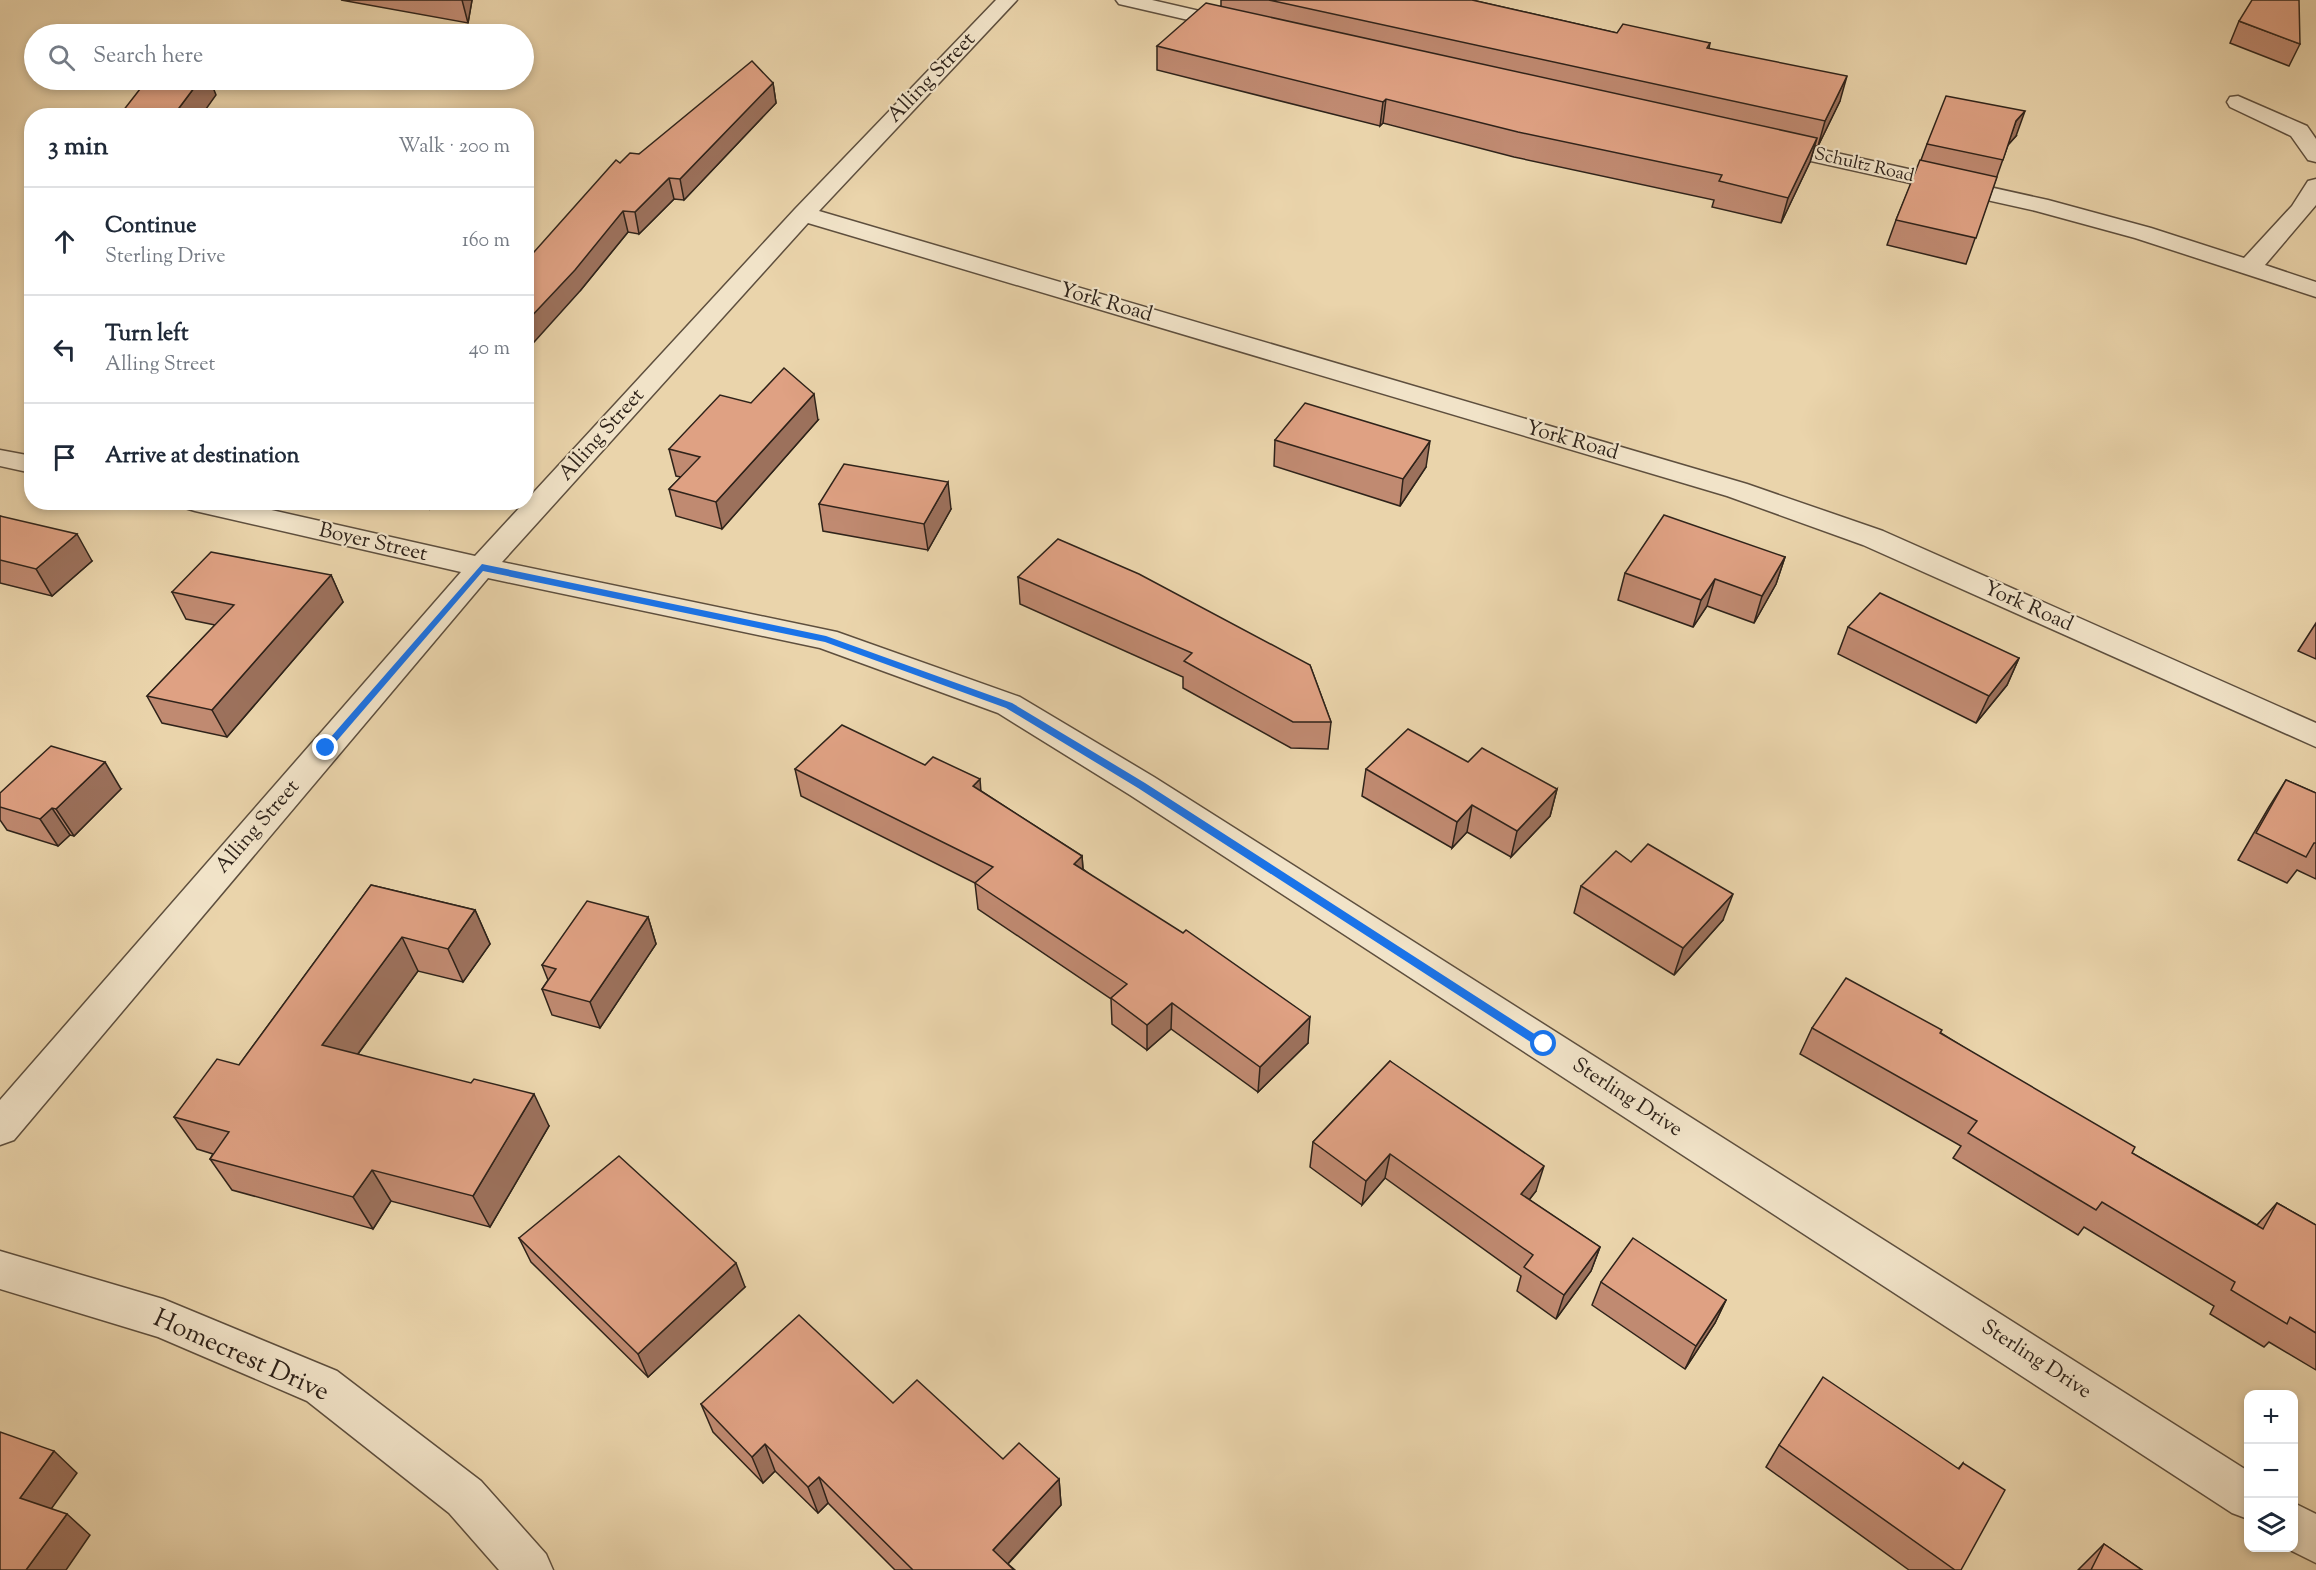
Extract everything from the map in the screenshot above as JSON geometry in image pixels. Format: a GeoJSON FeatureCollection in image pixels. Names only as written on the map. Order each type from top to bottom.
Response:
{"type":"FeatureCollection","features":[{"type":"Feature","properties":{"kind":"street","name":"Alling Street"},"geometry":{"type":"LineString","coordinates":[[534,510],[803,214],[1007,0]]}},
{"type":"Feature","properties":{"kind":"street"},"geometry":{"type":"LineString","coordinates":[[1126,0],[1253,29]]}},
{"type":"Feature","properties":{"kind":"street"},"geometry":{"type":"LineString","coordinates":[[2238,102],[2299,131],[2316,155]]}},
{"type":"Feature","properties":{"kind":"street","name":"Schultz Road"},"geometry":{"type":"LineString","coordinates":[[1750,140],[2040,205],[2143,232],[2316,290]]}},
{"type":"Feature","properties":{"kind":"street"},"geometry":{"type":"LineString","coordinates":[[2250,267],[2301,210],[2316,186]]}},
{"type":"Feature","properties":{"kind":"street","name":"York Road"},"geometry":{"type":"LineString","coordinates":[[803,214],[1737,490],[1873,538],[2316,736]]}},
{"type":"Feature","properties":{"kind":"street"},"geometry":{"type":"LineString","coordinates":[[0,458],[24,463]]}},
{"type":"Feature","properties":{"kind":"street","name":"Boyer Street"},"geometry":{"type":"LineString","coordinates":[[230,510],[482,567]]}},
{"type":"Feature","properties":{"kind":"street","name":"Alling Street"},"geometry":{"type":"LineString","coordinates":[[0,1128],[482,567],[534,510]]}},
{"type":"Feature","properties":{"kind":"street","name":"Sterling Drive"},"geometry":{"type":"LineString","coordinates":[[482,567],[826,639],[1009,705],[1142,786],[2244,1494]]}},
{"type":"Feature","properties":{"kind":"street","name":"Homecrest Drive"},"geometry":{"type":"LineString","coordinates":[[0,1270],[164,1319],[322,1386],[465,1497],[530,1570]]}},
{"type":"Feature","properties":{"kind":"street"},"geometry":{"type":"LineString","coordinates":[[2298,1529],[2316,1540]]}},
{"type":"Feature","properties":{"kind":"building"},"geometry":{"type":"Polygon","coordinates":[[[1269,0],[1472,0],[1617,33],[1623,24],[1710,43],[1707,48],[1847,76],[1825,121],[1269,0]]]}},
{"type":"Feature","properties":{"kind":"building"},"geometry":{"type":"Polygon","coordinates":[[[2252,0],[2299,0],[2300,44],[2239,21],[2252,0]]]}},
{"type":"Feature","properties":{"kind":"building"},"geometry":{"type":"Polygon","coordinates":[[[1206,3],[1817,138],[1788,198],[1719,181],[1722,175],[1518,132],[1386,99],[1383,102],[1157,46],[1206,3]]]}},
{"type":"Feature","properties":{"kind":"building"},"geometry":{"type":"Polygon","coordinates":[[[752,61],[773,83],[680,179],[669,178],[635,212],[623,211],[575,270],[534,314],[534,252],[616,160],[620,163],[630,153],[639,154],[752,61]]]}},
{"type":"Feature","properties":{"kind":"building"},"geometry":{"type":"Polygon","coordinates":[[[139,90],[192,90],[179,108],[125,108],[139,90]]]}},
{"type":"Feature","properties":{"kind":"building"},"geometry":{"type":"Polygon","coordinates":[[[1946,96],[2025,111],[2016,121],[2003,160],[1927,144],[1946,96]]]}},
{"type":"Feature","properties":{"kind":"building"},"geometry":{"type":"Polygon","coordinates":[[[1920,160],[1997,177],[1976,238],[1896,220],[1920,160]]]}},
{"type":"Feature","properties":{"kind":"building"},"geometry":{"type":"Polygon","coordinates":[[[784,368],[814,394],[716,502],[669,489],[700,457],[669,449],[720,395],[751,403],[784,368]]]}},
{"type":"Feature","properties":{"kind":"building"},"geometry":{"type":"Polygon","coordinates":[[[1305,403],[1430,441],[1403,479],[1275,440],[1305,403]]]}},
{"type":"Feature","properties":{"kind":"building"},"geometry":{"type":"Polygon","coordinates":[[[844,464],[948,482],[924,524],[819,504],[844,464]]]}},
{"type":"Feature","properties":{"kind":"building"},"geometry":{"type":"Polygon","coordinates":[[[1664,515],[1785,557],[1762,596],[1715,579],[1701,600],[1625,573],[1664,515]]]}},
{"type":"Feature","properties":{"kind":"building"},"geometry":{"type":"Polygon","coordinates":[[[0,516],[77,534],[36,569],[0,560],[0,516]]]}},
{"type":"Feature","properties":{"kind":"building"},"geometry":{"type":"Polygon","coordinates":[[[1058,539],[1139,574],[1310,665],[1331,722],[1293,722],[1184,661],[1192,653],[1018,577],[1058,539]]]}},
{"type":"Feature","properties":{"kind":"building"},"geometry":{"type":"Polygon","coordinates":[[[211,552],[331,575],[212,710],[147,696],[234,605],[172,592],[211,552]]]}},
{"type":"Feature","properties":{"kind":"building"},"geometry":{"type":"Polygon","coordinates":[[[1880,593],[2019,658],[1989,696],[1848,627],[1880,593]]]}},
{"type":"Feature","properties":{"kind":"building"},"geometry":{"type":"Polygon","coordinates":[[[842,725],[925,765],[933,757],[980,779],[973,786],[1082,856],[1074,864],[1183,933],[1186,930],[1310,1017],[1260,1067],[1172,1003],[1147,1025],[1111,998],[1127,984],[975,883],[993,867],[795,769],[842,725]]]}},
{"type":"Feature","properties":{"kind":"building"},"geometry":{"type":"Polygon","coordinates":[[[1408,729],[1468,762],[1482,748],[1557,789],[1517,831],[1472,805],[1457,822],[1366,769],[1408,729]]]}},
{"type":"Feature","properties":{"kind":"building"},"geometry":{"type":"Polygon","coordinates":[[[51,746],[105,762],[56,809],[52,808],[40,819],[0,807],[0,793],[51,746]]]}},
{"type":"Feature","properties":{"kind":"building"},"geometry":{"type":"Polygon","coordinates":[[[2286,780],[2316,793],[2316,843],[2306,857],[2256,833],[2286,780]]]}},
{"type":"Feature","properties":{"kind":"building"},"geometry":{"type":"Polygon","coordinates":[[[1648,844],[1733,894],[1683,948],[1581,886],[1616,851],[1631,862],[1648,844]]]}},
{"type":"Feature","properties":{"kind":"building"},"geometry":{"type":"Polygon","coordinates":[[[371,885],[475,910],[448,949],[402,937],[322,1045],[471,1083],[474,1079],[534,1094],[473,1196],[372,1170],[353,1197],[210,1159],[229,1132],[174,1117],[217,1059],[239,1065],[371,885]]]}},
{"type":"Feature","properties":{"kind":"building"},"geometry":{"type":"Polygon","coordinates":[[[587,901],[648,917],[590,1002],[542,989],[556,969],[542,965],[587,901]]]}},
{"type":"Feature","properties":{"kind":"building"},"geometry":{"type":"Polygon","coordinates":[[[1846,978],[1942,1030],[1940,1033],[2135,1147],[2132,1153],[2263,1229],[2277,1203],[2316,1225],[2316,1333],[2290,1317],[2287,1324],[2231,1290],[2235,1282],[2102,1202],[2096,1210],[1968,1133],[1977,1121],[1812,1028],[1846,978]]]}},
{"type":"Feature","properties":{"kind":"building"},"geometry":{"type":"Polygon","coordinates":[[[1390,1061],[1544,1166],[1521,1194],[1600,1247],[1564,1295],[1524,1267],[1533,1255],[1390,1154],[1366,1181],[1313,1142],[1390,1061]]]}},
{"type":"Feature","properties":{"kind":"building"},"geometry":{"type":"Polygon","coordinates":[[[619,1156],[736,1263],[638,1354],[519,1238],[619,1156]]]}},
{"type":"Feature","properties":{"kind":"building"},"geometry":{"type":"Polygon","coordinates":[[[1633,1238],[1726,1300],[1696,1346],[1601,1282],[1633,1238]]]}},
{"type":"Feature","properties":{"kind":"building"},"geometry":{"type":"Polygon","coordinates":[[[799,1315],[893,1403],[917,1380],[1003,1459],[1019,1443],[1059,1479],[993,1550],[1014,1570],[913,1570],[819,1477],[808,1487],[765,1444],[752,1457],[701,1404],[799,1315]]]}},
{"type":"Feature","properties":{"kind":"building"},"geometry":{"type":"Polygon","coordinates":[[[1823,1377],[1959,1469],[1963,1463],[2005,1490],[1961,1570],[1955,1570],[1779,1445],[1823,1377]]]}},
{"type":"Feature","properties":{"kind":"building"},"geometry":{"type":"Polygon","coordinates":[[[0,1432],[54,1451],[20,1498],[67,1514],[26,1570],[0,1570],[0,1432]]]}},
{"type":"Feature","properties":{"kind":"building"},"geometry":{"type":"Polygon","coordinates":[[[2104,1544],[2142,1570],[2091,1570],[2104,1544]]]}},
{"type":"Feature","properties":{"kind":"route"},"geometry":{"type":"LineString","coordinates":[[326,748],[482,567],[826,639],[1009,705],[1142,786],[1544,1044]]}}]}
